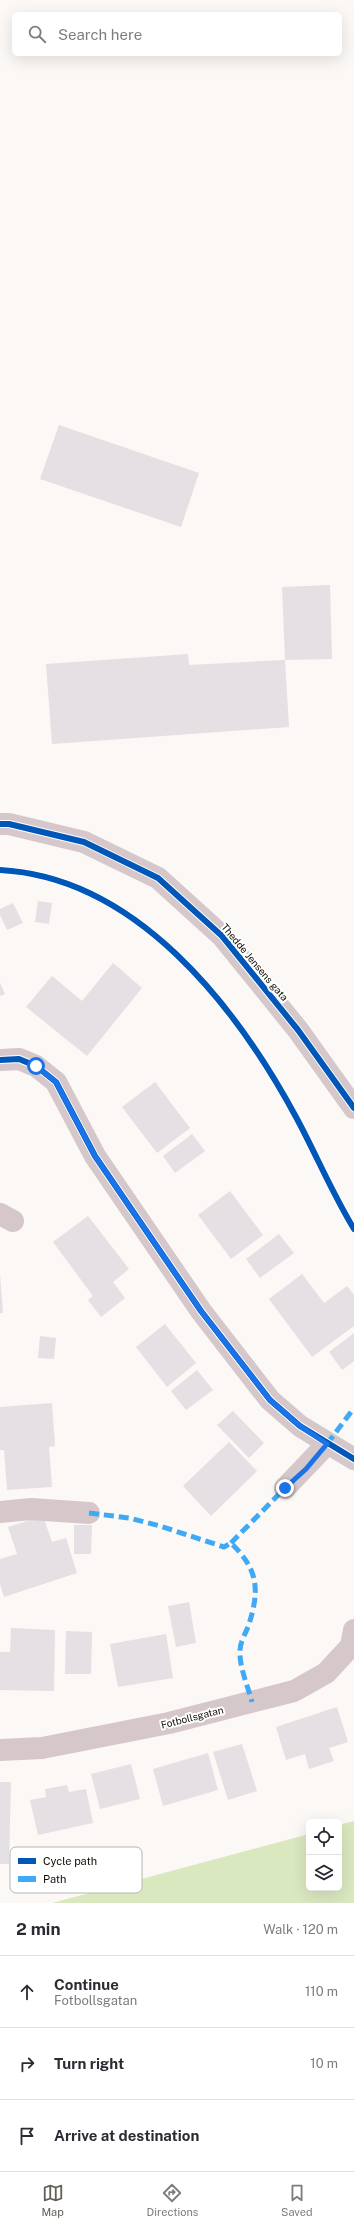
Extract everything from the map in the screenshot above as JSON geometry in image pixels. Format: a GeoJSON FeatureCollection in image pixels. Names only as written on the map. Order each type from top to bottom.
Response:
{"type":"FeatureCollection","features":[{"type":"Feature","properties":{"kind":"street","name":"Thedde Jensens gata"},"geometry":{"type":"LineString","coordinates":[[0,824],[9,824],[84,842],[158,878],[222,936],[298,1030],[354,1108]]}},
{"type":"Feature","properties":{"kind":"street"},"geometry":{"type":"LineString","coordinates":[[0,1060],[20,1059],[36,1066],[56,1082],[95,1156],[201,1311],[270,1400],[300,1426],[327,1444],[354,1459]]}},
{"type":"Feature","properties":{"kind":"street"},"geometry":{"type":"LineString","coordinates":[[285,1488],[306,1469],[327,1444]]}},
{"type":"Feature","properties":{"kind":"street"},"geometry":{"type":"LineString","coordinates":[[0,1512],[31,1509],[88,1513]]}},
{"type":"Feature","properties":{"kind":"street","name":"Fotbollsgatan"},"geometry":{"type":"LineString","coordinates":[[0,1750],[42,1748],[169,1723],[294,1691],[326,1673],[351,1646],[354,1630]]}},
{"type":"Feature","properties":{"kind":"green space"},"geometry":{"type":"Polygon","coordinates":[[[354,1821],[354,1903],[52,1903],[89,1893],[142,1893],[142,1879],[306,1835],[306,1891],[342,1891],[342,1824],[354,1821]]]}},
{"type":"Feature","properties":{"kind":"building"},"geometry":{"type":"Polygon","coordinates":[[[59,425],[199,473],[181,527],[40,479],[59,425]]]}},
{"type":"Feature","properties":{"kind":"building"},"geometry":{"type":"Polygon","coordinates":[[[330,585],[332,659],[285,660],[282,587],[330,585]]]}},
{"type":"Feature","properties":{"kind":"building"},"geometry":{"type":"Polygon","coordinates":[[[188,654],[189,665],[285,660],[289,727],[52,744],[46,664],[188,654]]]}},
{"type":"Feature","properties":{"kind":"building"},"geometry":{"type":"Polygon","coordinates":[[[38,901],[52,903],[49,924],[35,922],[38,901]]]}},
{"type":"Feature","properties":{"kind":"building"},"geometry":{"type":"Polygon","coordinates":[[[13,903],[23,923],[7,930],[0,915],[0,909],[13,903]]]}},
{"type":"Feature","properties":{"kind":"building"},"geometry":{"type":"Polygon","coordinates":[[[113,963],[142,988],[87,1056],[26,1007],[52,976],[82,1001],[113,963]]]}},
{"type":"Feature","properties":{"kind":"building"},"geometry":{"type":"Polygon","coordinates":[[[0,983],[5,994],[0,996],[0,983]]]}},
{"type":"Feature","properties":{"kind":"building"},"geometry":{"type":"Polygon","coordinates":[[[155,1082],[190,1128],[157,1153],[122,1107],[155,1082]]]}},
{"type":"Feature","properties":{"kind":"building"},"geometry":{"type":"Polygon","coordinates":[[[192,1134],[205,1151],[175,1173],[163,1156],[192,1134]]]}},
{"type":"Feature","properties":{"kind":"building"},"geometry":{"type":"Polygon","coordinates":[[[230,1191],[263,1235],[231,1259],[198,1215],[230,1191]]]}},
{"type":"Feature","properties":{"kind":"building"},"geometry":{"type":"Polygon","coordinates":[[[88,1216],[129,1269],[113,1282],[125,1298],[101,1317],[88,1300],[93,1296],[53,1242],[88,1216]]]}},
{"type":"Feature","properties":{"kind":"building"},"geometry":{"type":"Polygon","coordinates":[[[279,1234],[294,1253],[260,1278],[246,1259],[279,1234]]]}},
{"type":"Feature","properties":{"kind":"building"},"geometry":{"type":"Polygon","coordinates":[[[0,1274],[3,1313],[0,1313],[0,1274]]]}},
{"type":"Feature","properties":{"kind":"building"},"geometry":{"type":"Polygon","coordinates":[[[302,1274],[324,1303],[347,1286],[354,1295],[354,1326],[312,1357],[269,1299],[302,1274]]]}},
{"type":"Feature","properties":{"kind":"building"},"geometry":{"type":"Polygon","coordinates":[[[165,1324],[196,1363],[167,1387],[136,1347],[165,1324]]]}},
{"type":"Feature","properties":{"kind":"building"},"geometry":{"type":"Polygon","coordinates":[[[354,1333],[354,1361],[342,1370],[329,1352],[354,1333]]]}},
{"type":"Feature","properties":{"kind":"building"},"geometry":{"type":"Polygon","coordinates":[[[40,1336],[56,1338],[54,1359],[38,1358],[40,1336]]]}},
{"type":"Feature","properties":{"kind":"building"},"geometry":{"type":"Polygon","coordinates":[[[197,1370],[213,1390],[186,1410],[171,1391],[197,1370]]]}},
{"type":"Feature","properties":{"kind":"building"},"geometry":{"type":"Polygon","coordinates":[[[52,1403],[55,1446],[49,1447],[52,1487],[7,1490],[4,1450],[0,1450],[0,1407],[52,1403]]]}},
{"type":"Feature","properties":{"kind":"building"},"geometry":{"type":"Polygon","coordinates":[[[233,1411],[264,1443],[249,1458],[217,1425],[233,1411]]]}},
{"type":"Feature","properties":{"kind":"building"},"geometry":{"type":"Polygon","coordinates":[[[229,1442],[257,1471],[211,1516],[183,1486],[229,1442]]]}},
{"type":"Feature","properties":{"kind":"building"},"geometry":{"type":"Polygon","coordinates":[[[43,1516],[52,1542],[66,1538],[77,1573],[4,1597],[0,1584],[0,1559],[17,1554],[8,1527],[43,1516]]]}},
{"type":"Feature","properties":{"kind":"building"},"geometry":{"type":"Polygon","coordinates":[[[74,1525],[92,1525],[91,1554],[74,1554],[74,1525]]]}},
{"type":"Feature","properties":{"kind":"building"},"geometry":{"type":"Polygon","coordinates":[[[189,1602],[196,1643],[176,1647],[168,1606],[189,1602]]]}},
{"type":"Feature","properties":{"kind":"building"},"geometry":{"type":"Polygon","coordinates":[[[11,1628],[55,1630],[54,1691],[0,1690],[0,1652],[10,1652],[11,1628]]]}},
{"type":"Feature","properties":{"kind":"building"},"geometry":{"type":"Polygon","coordinates":[[[66,1631],[92,1632],[91,1674],[65,1674],[66,1631]]]}},
{"type":"Feature","properties":{"kind":"building"},"geometry":{"type":"Polygon","coordinates":[[[166,1634],[173,1678],[118,1687],[110,1644],[166,1634]]]}},
{"type":"Feature","properties":{"kind":"building"},"geometry":{"type":"Polygon","coordinates":[[[337,1707],[348,1742],[329,1748],[334,1761],[309,1769],[305,1754],[286,1760],[276,1727],[337,1707]]]}},
{"type":"Feature","properties":{"kind":"building"},"geometry":{"type":"Polygon","coordinates":[[[242,1744],[257,1791],[228,1800],[213,1752],[242,1744]]]}},
{"type":"Feature","properties":{"kind":"building"},"geometry":{"type":"Polygon","coordinates":[[[208,1753],[218,1790],[163,1806],[153,1769],[208,1753]]]}},
{"type":"Feature","properties":{"kind":"building"},"geometry":{"type":"Polygon","coordinates":[[[131,1764],[140,1799],[100,1809],[91,1774],[131,1764]]]}},
{"type":"Feature","properties":{"kind":"building"},"geometry":{"type":"Polygon","coordinates":[[[0,1782],[11,1782],[9,1864],[0,1864],[0,1782]]]}},
{"type":"Feature","properties":{"kind":"building"},"geometry":{"type":"Polygon","coordinates":[[[67,1785],[69,1792],[86,1789],[93,1823],[38,1835],[30,1800],[46,1797],[45,1789],[67,1785]]]}},
{"type":"Feature","properties":{"kind":"marked path"},"geometry":{"type":"LineString","coordinates":[[327,1444],[354,1408]]}},
{"type":"Feature","properties":{"kind":"marked path"},"geometry":{"type":"LineString","coordinates":[[231,1543],[285,1488]]}},
{"type":"Feature","properties":{"kind":"marked path"},"geometry":{"type":"LineString","coordinates":[[89,1513],[129,1518],[160,1526],[224,1547],[231,1543],[240,1553],[252,1572],[255,1592],[252,1614],[240,1647],[242,1670],[252,1702]]}},
{"type":"Feature","properties":{"kind":"cycle path"},"geometry":{"type":"LineString","coordinates":[[0,824],[9,824],[84,842],[158,878],[222,936],[298,1030],[354,1108]]}},
{"type":"Feature","properties":{"kind":"cycle path"},"geometry":{"type":"LineString","coordinates":[[0,870],[49,878],[95,896],[138,922],[176,954],[212,992],[244,1033],[272,1075],[296,1117],[338,1202],[354,1229]]}},
{"type":"Feature","properties":{"kind":"cycle path"},"geometry":{"type":"LineString","coordinates":[[0,1060],[19,1059],[36,1066],[56,1082],[95,1156],[201,1311],[270,1400],[300,1426],[354,1459]]}},
{"type":"Feature","properties":{"kind":"route"},"geometry":{"type":"LineString","coordinates":[[36,1066],[56,1082],[95,1156],[201,1311],[270,1400],[300,1426],[327,1444],[306,1469],[285,1488]]}}]}
